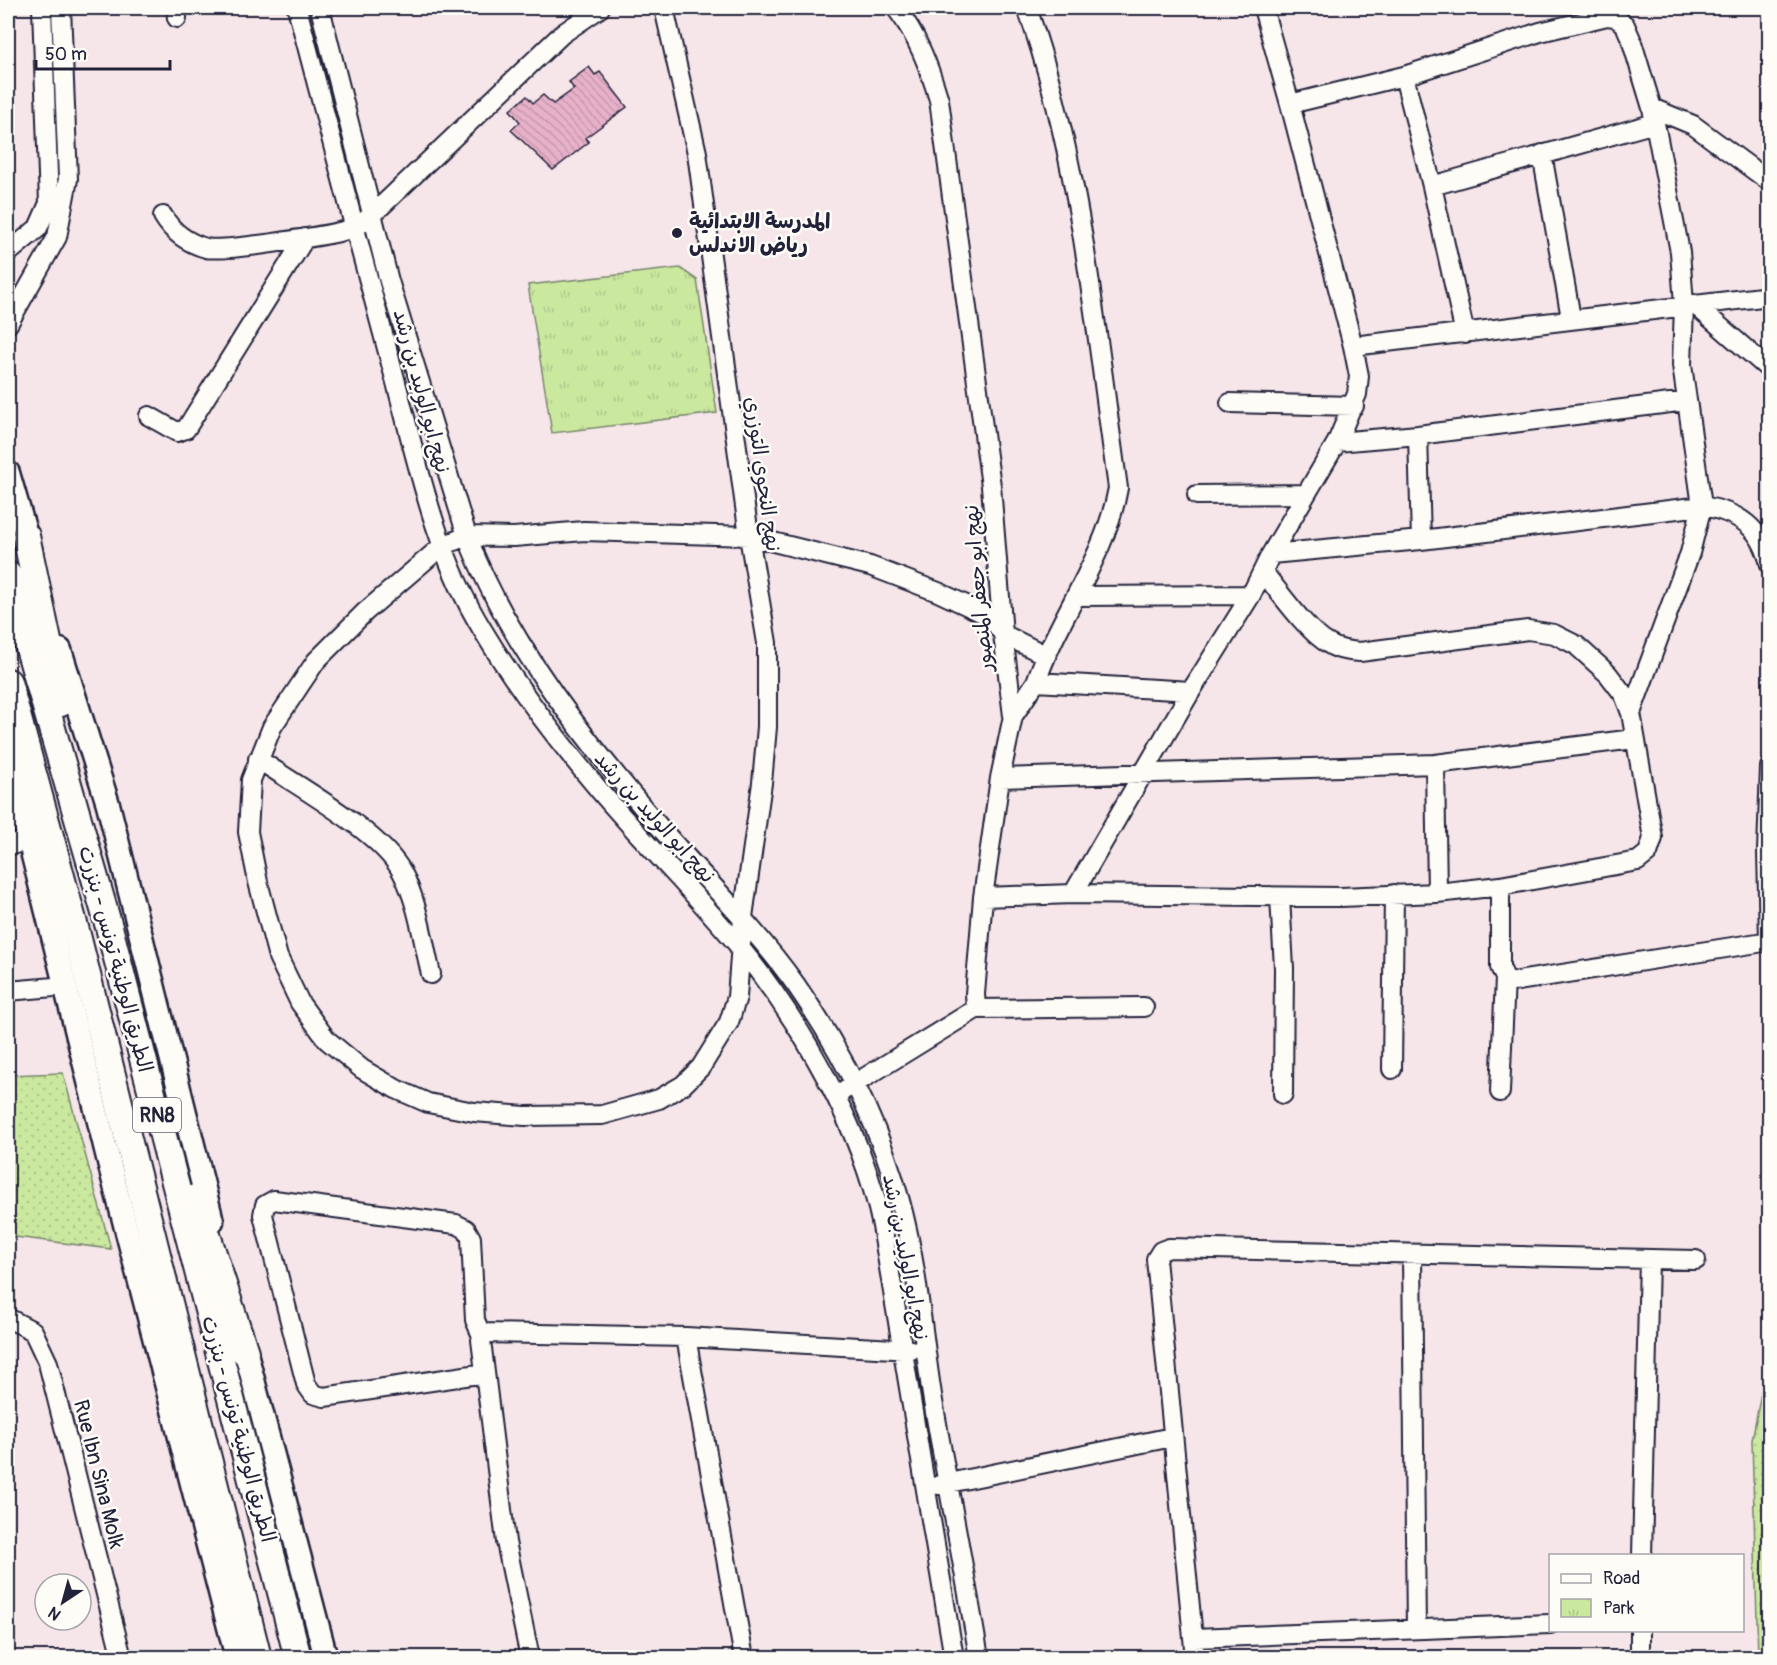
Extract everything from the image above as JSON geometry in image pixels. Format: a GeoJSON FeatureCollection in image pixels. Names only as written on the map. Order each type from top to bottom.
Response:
{"type":"FeatureCollection","features":[{"type":"Feature","properties":{"kind":"highway"},"geometry":{"type":"LineString","coordinates":[[26,536],[106,918]]}},
{"type":"Feature","properties":{"kind":"highway","name":"الطريق الوطنية تونس - بنزرت"},"geometry":{"type":"LineString","coordinates":[[8,575],[106,918],[298,1658]]}},
{"type":"Feature","properties":{"kind":"highway","name":"الطريق الوطنية تونس - بنزرت"},"geometry":{"type":"LineString","coordinates":[[8,682],[77,935],[184,1371],[258,1658]]}},
{"type":"Feature","properties":{"kind":"highway","name":"RN8"},"geometry":{"type":"LineString","coordinates":[[8,752],[145,1207]]}},
{"type":"Feature","properties":{"kind":"highway","name":"RN8"},"geometry":{"type":"LineString","coordinates":[[106,918],[245,1352]]}},
{"type":"Feature","properties":{"kind":"highway","name":"RN8"},"geometry":{"type":"LineString","coordinates":[[184,1371],[243,1658]]}},
{"type":"Feature","properties":{"kind":"main road"},"geometry":{"type":"LineString","coordinates":[[8,473],[108,804],[245,1352],[326,1658]]}},
{"type":"Feature","properties":{"kind":"main road"},"geometry":{"type":"LineString","coordinates":[[8,752],[237,1658]]}},
{"type":"Feature","properties":{"kind":"street"},"geometry":{"type":"LineString","coordinates":[[8,253],[38,228],[49,203],[42,8]]}},
{"type":"Feature","properties":{"kind":"street"},"geometry":{"type":"LineString","coordinates":[[8,324],[51,252],[64,209],[68,179],[61,8]]}},
{"type":"Feature","properties":{"kind":"street","name":"نهج ابو الوليد بن رشد"},"geometry":{"type":"LineString","coordinates":[[297,8],[354,228],[442,546],[456,583],[482,629],[556,737],[644,842],[741,949],[776,995],[834,1095],[876,1198],[954,1658]]}},
{"type":"Feature","properties":{"kind":"street","name":"نهج ابو الوليد بن رشد"},"geometry":{"type":"LineString","coordinates":[[320,8],[389,281],[467,536],[481,573],[509,622],[579,726],[658,825],[743,917],[796,985],[856,1084],[900,1201],[979,1658]]}},
{"type":"Feature","properties":{"kind":"street"},"geometry":{"type":"LineString","coordinates":[[163,216],[170,227],[183,238],[209,249],[305,238],[354,228],[372,215],[562,34],[600,8]]}},
{"type":"Feature","properties":{"kind":"street","name":"نهج النحوي التوزري"},"geometry":{"type":"LineString","coordinates":[[467,536],[442,546],[365,612],[316,661],[288,700],[258,759],[248,801],[248,832],[258,882],[278,957],[300,1004],[327,1040],[362,1069],[396,1089],[428,1103],[474,1112],[564,1116],[602,1115],[633,1109],[659,1099],[683,1085],[716,1047],[729,1022],[737,997],[743,917],[762,783],[768,694],[767,643],[749,536],[697,153],[664,8]]}},
{"type":"Feature","properties":{"kind":"street","name":"نهج ابو جعفر المنصور"},"geometry":{"type":"LineString","coordinates":[[896,8],[906,21],[926,59],[939,100],[991,486],[1003,634],[1013,716],[1000,778],[983,897],[975,994],[976,1009]]}},
{"type":"Feature","properties":{"kind":"street"},"geometry":{"type":"LineString","coordinates":[[1013,716],[1036,681],[1045,656],[1077,596],[1112,516],[1118,488],[1084,251],[1062,130],[1053,91],[1027,8]]}},
{"type":"Feature","properties":{"kind":"street"},"geometry":{"type":"LineString","coordinates":[[1073,894],[1145,774],[1191,691],[1251,596],[1271,554],[1336,442],[1354,406],[1359,376],[1353,346],[1263,8]]}},
{"type":"Feature","properties":{"kind":"street"},"geometry":{"type":"LineString","coordinates":[[1290,104],[1404,76],[1540,32],[1614,12],[1625,25],[1653,115],[1690,304],[1682,365],[1702,506],[1690,554],[1631,712]]}},
{"type":"Feature","properties":{"kind":"street"},"geometry":{"type":"LineString","coordinates":[[1404,76],[1432,186],[1465,334]]}},
{"type":"Feature","properties":{"kind":"street"},"geometry":{"type":"LineString","coordinates":[[1432,186],[1542,154],[1653,115],[1693,125],[1770,182]]}},
{"type":"Feature","properties":{"kind":"street"},"geometry":{"type":"LineString","coordinates":[[1542,154],[1571,318]]}},
{"type":"Feature","properties":{"kind":"street"},"geometry":{"type":"LineString","coordinates":[[149,416],[177,432],[186,429],[305,238]]}},
{"type":"Feature","properties":{"kind":"street"},"geometry":{"type":"LineString","coordinates":[[1353,346],[1465,334],[1571,318],[1770,296]]}},
{"type":"Feature","properties":{"kind":"street"},"geometry":{"type":"LineString","coordinates":[[1690,304],[1770,369]]}},
{"type":"Feature","properties":{"kind":"street"},"geometry":{"type":"LineString","coordinates":[[1336,442],[1418,435],[1686,401]]}},
{"type":"Feature","properties":{"kind":"street"},"geometry":{"type":"LineString","coordinates":[[1230,403],[1354,406]]}},
{"type":"Feature","properties":{"kind":"street"},"geometry":{"type":"LineString","coordinates":[[1418,435],[1421,540]]}},
{"type":"Feature","properties":{"kind":"street"},"geometry":{"type":"LineString","coordinates":[[1197,495],[1305,494]]}},
{"type":"Feature","properties":{"kind":"street"},"geometry":{"type":"LineString","coordinates":[[1271,554],[1421,540],[1702,506],[1731,512],[1747,524],[1766,549],[1770,565]]}},
{"type":"Feature","properties":{"kind":"street"},"geometry":{"type":"LineString","coordinates":[[467,536],[513,537],[584,531],[749,536],[870,566],[938,592],[983,613],[993,620],[1003,634],[1045,656]]}},
{"type":"Feature","properties":{"kind":"street"},"geometry":{"type":"LineString","coordinates":[[983,897],[1073,894],[1280,897],[1437,893],[1500,886],[1638,861],[1648,853],[1653,838],[1631,712],[1618,685],[1602,667],[1576,645],[1554,634],[1517,631],[1360,652],[1344,650],[1328,644],[1312,631],[1263,572]]}},
{"type":"Feature","properties":{"kind":"street"},"geometry":{"type":"LineString","coordinates":[[1077,596],[1251,596]]}},
{"type":"Feature","properties":{"kind":"street"},"geometry":{"type":"LineString","coordinates":[[1036,681],[1191,691]]}},
{"type":"Feature","properties":{"kind":"street"},"geometry":{"type":"LineString","coordinates":[[1000,778],[1435,764],[1634,739]]}},
{"type":"Feature","properties":{"kind":"street"},"geometry":{"type":"LineString","coordinates":[[258,759],[370,835],[390,853],[403,873],[411,895],[431,974]]}},
{"type":"Feature","properties":{"kind":"street"},"geometry":{"type":"LineString","coordinates":[[1435,764],[1437,893]]}},
{"type":"Feature","properties":{"kind":"street"},"geometry":{"type":"LineString","coordinates":[[1505,978],[1512,982],[1524,981],[1769,941],[1767,851],[1770,767]]}},
{"type":"Feature","properties":{"kind":"street"},"geometry":{"type":"LineString","coordinates":[[8,846],[29,840]]}},
{"type":"Feature","properties":{"kind":"street"},"geometry":{"type":"LineString","coordinates":[[1500,886],[1500,967],[1505,978],[1500,1092]]}},
{"type":"Feature","properties":{"kind":"street"},"geometry":{"type":"LineString","coordinates":[[1392,1069],[1394,894]]}},
{"type":"Feature","properties":{"kind":"street"},"geometry":{"type":"LineString","coordinates":[[1280,897],[1284,968],[1283,1094]]}},
{"type":"Feature","properties":{"kind":"street"},"geometry":{"type":"LineString","coordinates":[[8,991],[66,986]]}},
{"type":"Feature","properties":{"kind":"street"},"geometry":{"type":"LineString","coordinates":[[834,1095],[856,1084],[976,1009],[1056,1010],[1144,1007]]}},
{"type":"Feature","properties":{"kind":"street"},"geometry":{"type":"LineString","coordinates":[[485,1373],[324,1397],[313,1394],[306,1384],[262,1215],[265,1205],[274,1200],[456,1224],[466,1229],[471,1238],[475,1320],[482,1336],[506,1542],[530,1658]]}},
{"type":"Feature","properties":{"kind":"street"},"geometry":{"type":"LineString","coordinates":[[1195,1658],[1156,1259],[1161,1251],[1169,1248],[1696,1260]]}},
{"type":"Feature","properties":{"kind":"street"},"geometry":{"type":"LineString","coordinates":[[1412,1254],[1416,1629]]}},
{"type":"Feature","properties":{"kind":"street"},"geometry":{"type":"LineString","coordinates":[[1642,1554],[1649,1259]]}},
{"type":"Feature","properties":{"kind":"street","name":"Rue Ibn Sina Molk"},"geometry":{"type":"LineString","coordinates":[[8,1318],[33,1331],[48,1363],[122,1658]]}},
{"type":"Feature","properties":{"kind":"street"},"geometry":{"type":"LineString","coordinates":[[482,1336],[493,1331],[686,1337],[901,1352],[925,1349]]}},
{"type":"Feature","properties":{"kind":"street"},"geometry":{"type":"LineString","coordinates":[[686,1337],[744,1658]]}},
{"type":"Feature","properties":{"kind":"street"},"geometry":{"type":"LineString","coordinates":[[926,1488],[1172,1437]]}},
{"type":"Feature","properties":{"kind":"street"},"geometry":{"type":"LineString","coordinates":[[1194,1638],[1549,1624]]}},
{"type":"Feature","properties":{"kind":"street"},"geometry":{"type":"LineString","coordinates":[[1640,1632],[1640,1658]]}},
{"type":"Feature","properties":{"kind":"green space"},"geometry":{"type":"Polygon","coordinates":[[[680,268],[697,280],[717,413],[552,433],[528,285],[680,268]]]}},
{"type":"Feature","properties":{"kind":"green space"},"geometry":{"type":"Polygon","coordinates":[[[63,1073],[111,1249],[8,1236],[8,1075],[63,1073]]]}},
{"type":"Feature","properties":{"kind":"green space"},"geometry":{"type":"Polygon","coordinates":[[[1769,1351],[1770,1657],[1758,1658],[1752,1440],[1769,1351]]]}},
{"type":"Feature","properties":{"kind":"building"},"geometry":{"type":"Polygon","coordinates":[[[589,67],[595,75],[600,72],[627,107],[585,138],[589,142],[553,170],[511,130],[520,122],[510,110],[527,96],[533,103],[543,95],[553,104],[574,89],[569,82],[589,67]]]}},
{"type":"Feature","properties":{"kind":"place","name":"المدرسة الابتدائية رياض الاندلس"},"geometry":{"type":"Point","coordinates":[677,233]}}]}
